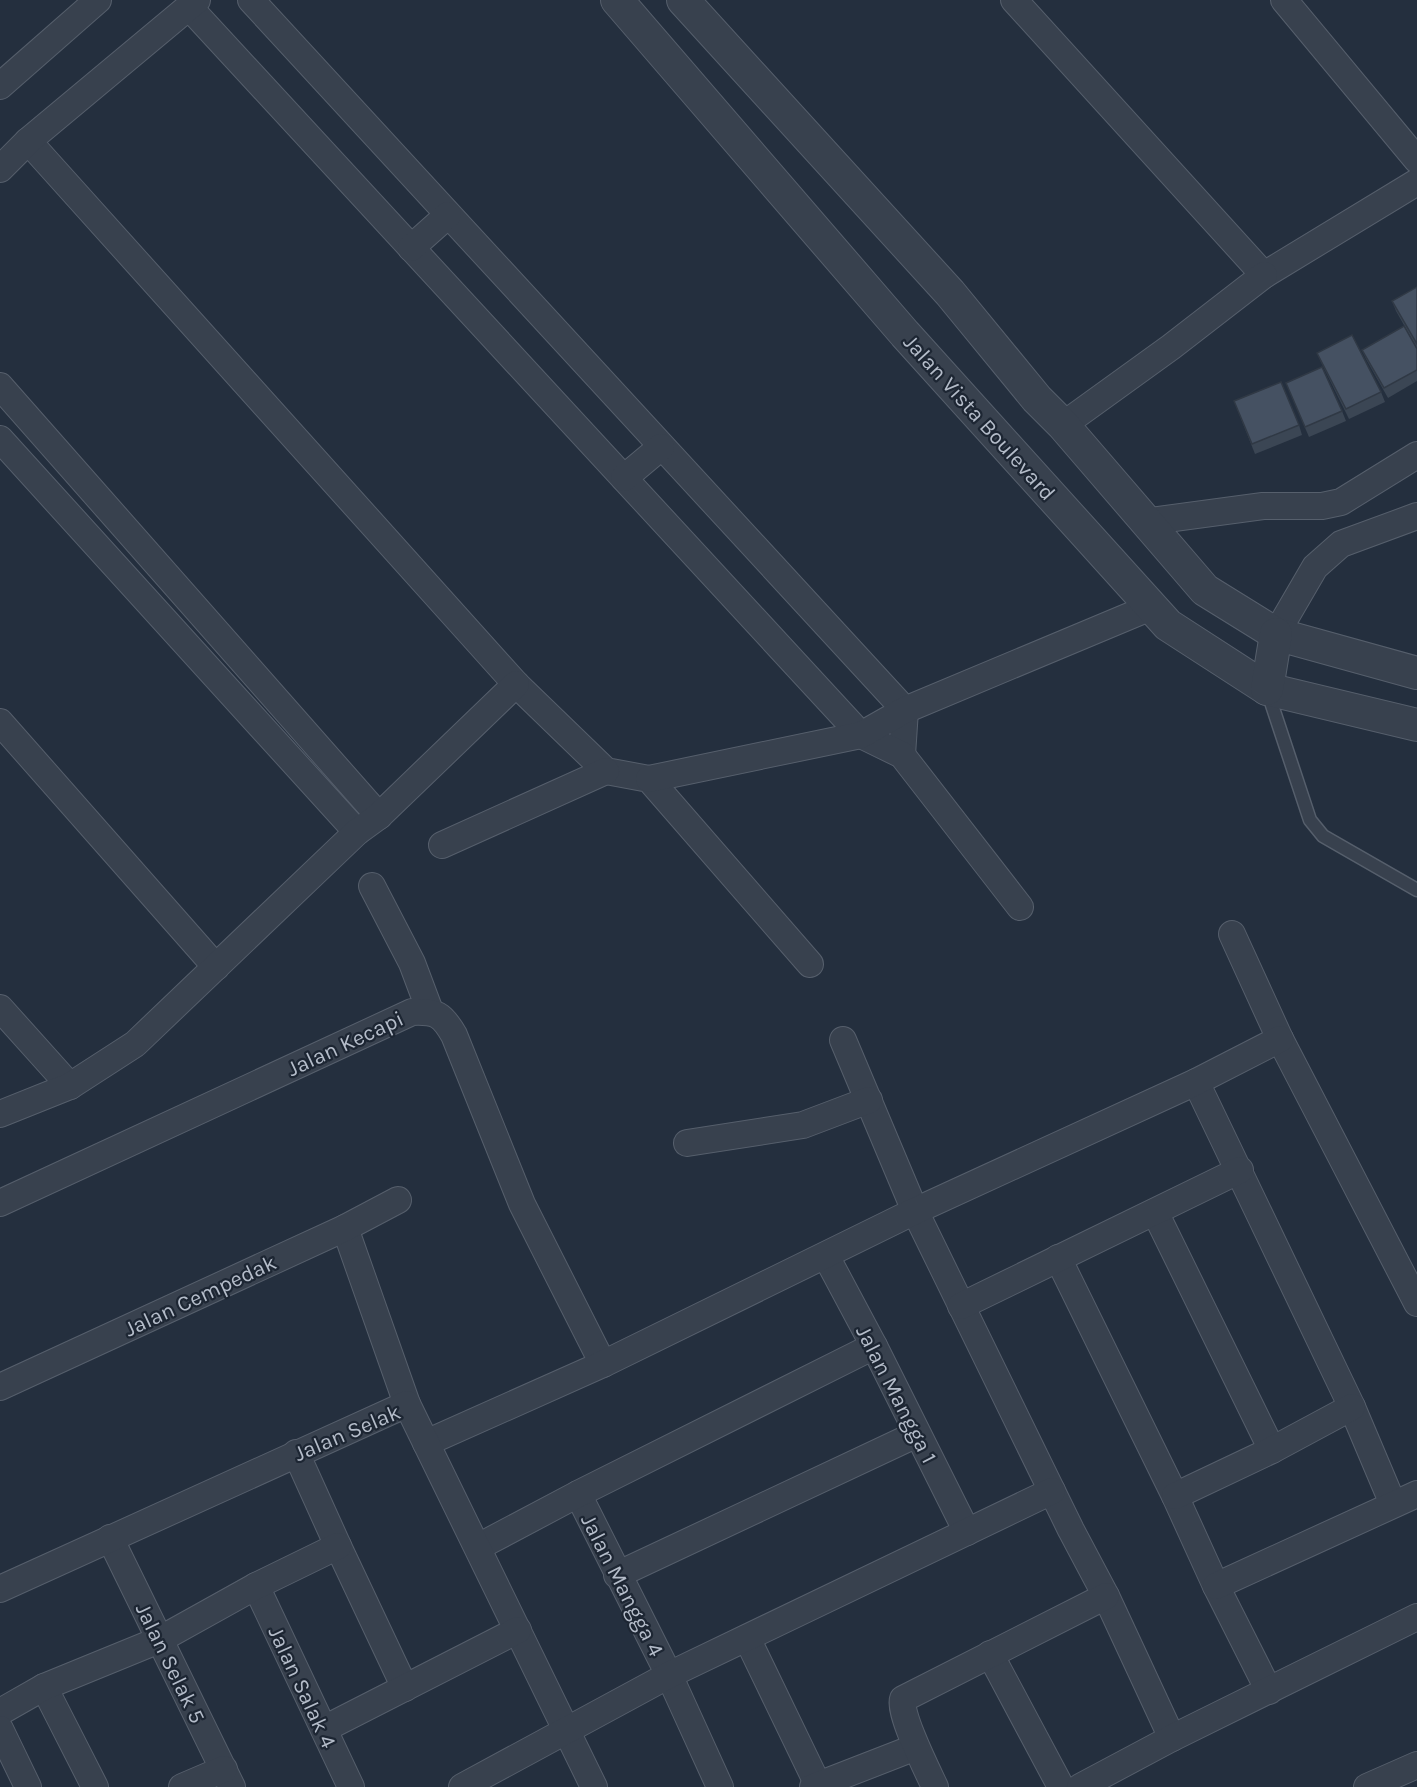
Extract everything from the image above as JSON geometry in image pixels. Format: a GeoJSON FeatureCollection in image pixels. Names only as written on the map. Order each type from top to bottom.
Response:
{"type":"FeatureCollection","features":[{"type":"Feature","properties":{"kind":"street"},"geometry":{"type":"LineString","coordinates":[[0,86],[98,0]]}},
{"type":"Feature","properties":{"kind":"street"},"geometry":{"type":"LineString","coordinates":[[250,0],[905,710],[902,755]]}},
{"type":"Feature","properties":{"kind":"street","name":"Jalan Vista Boulevard"},"geometry":{"type":"LineString","coordinates":[[617,0],[905,334],[1168,626],[1267,689],[1417,725]]}},
{"type":"Feature","properties":{"kind":"street"},"geometry":{"type":"LineString","coordinates":[[682,0],[950,293],[1037,399],[1063,425],[1144,522],[1205,590],[1276,634],[1417,673]]}},
{"type":"Feature","properties":{"kind":"street"},"geometry":{"type":"LineString","coordinates":[[1014,0],[1264,275]]}},
{"type":"Feature","properties":{"kind":"street"},"geometry":{"type":"LineString","coordinates":[[1284,0],[1417,160]]}},
{"type":"Feature","properties":{"kind":"street"},"geometry":{"type":"LineString","coordinates":[[0,169],[28,141],[193,4],[411,248],[861,735],[902,755],[1020,906]]}},
{"type":"Feature","properties":{"kind":"street"},"geometry":{"type":"LineString","coordinates":[[28,141],[516,684],[606,771],[649,779],[861,735],[905,710],[1151,607],[1205,590]]}},
{"type":"Feature","properties":{"kind":"street"},"geometry":{"type":"LineString","coordinates":[[1063,425],[1264,275],[1417,182]]}},
{"type":"Feature","properties":{"kind":"street"},"geometry":{"type":"LineString","coordinates":[[411,248],[448,215]]}},
{"type":"Feature","properties":{"kind":"street"},"geometry":{"type":"LineString","coordinates":[[0,386],[379,816]]}},
{"type":"Feature","properties":{"kind":"street"},"geometry":{"type":"LineString","coordinates":[[0,439],[357,832]]}},
{"type":"Feature","properties":{"kind":"street"},"geometry":{"type":"LineString","coordinates":[[624,478],[661,447]]}},
{"type":"Feature","properties":{"kind":"street"},"geometry":{"type":"LineString","coordinates":[[1144,522],[1263,506],[1322,506],[1341,502],[1417,455]]}},
{"type":"Feature","properties":{"kind":"street"},"geometry":{"type":"LineString","coordinates":[[1267,689],[1276,634],[1315,567],[1341,544],[1417,516]]}},
{"type":"Feature","properties":{"kind":"street"},"geometry":{"type":"LineString","coordinates":[[0,1114],[70,1086],[135,1044],[357,832],[379,816],[516,684]]}},
{"type":"Feature","properties":{"kind":"street"},"geometry":{"type":"LineString","coordinates":[[0,722],[216,967]]}},
{"type":"Feature","properties":{"kind":"street"},"geometry":{"type":"LineString","coordinates":[[442,845],[606,771]]}},
{"type":"Feature","properties":{"kind":"street"},"geometry":{"type":"LineString","coordinates":[[649,779],[810,964]]}},
{"type":"Feature","properties":{"kind":"street"},"geometry":{"type":"LineString","coordinates":[[372,886],[412,963],[430,1011]]}},
{"type":"Feature","properties":{"kind":"street"},"geometry":{"type":"LineString","coordinates":[[1232,934],[1280,1039],[1417,1303]]}},
{"type":"Feature","properties":{"kind":"street"},"geometry":{"type":"LineString","coordinates":[[0,1008],[70,1086]]}},
{"type":"Feature","properties":{"kind":"street","name":"Jalan Kecapi"},"geometry":{"type":"LineString","coordinates":[[0,1203],[412,1012],[430,1011],[445,1019],[454,1035],[522,1204],[603,1364]]}},
{"type":"Feature","properties":{"kind":"street"},"geometry":{"type":"LineString","coordinates":[[426,1443],[603,1364],[826,1256],[915,1210],[1196,1082],[1280,1039]]}},
{"type":"Feature","properties":{"kind":"street"},"geometry":{"type":"LineString","coordinates":[[843,1041],[915,1210],[1052,1491],[1106,1596],[1172,1738]]}},
{"type":"Feature","properties":{"kind":"street"},"geometry":{"type":"LineString","coordinates":[[1196,1082],[1352,1407],[1393,1504]]}},
{"type":"Feature","properties":{"kind":"street"},"geometry":{"type":"LineString","coordinates":[[687,1143],[803,1125],[869,1100]]}},
{"type":"Feature","properties":{"kind":"street"},"geometry":{"type":"LineString","coordinates":[[961,1306],[1240,1170]]}},
{"type":"Feature","properties":{"kind":"street","name":"Jalan Cempedak"},"geometry":{"type":"LineString","coordinates":[[0,1387],[345,1228],[398,1200]]}},
{"type":"Feature","properties":{"kind":"street"},"geometry":{"type":"LineString","coordinates":[[1155,1212],[1272,1450]]}},
{"type":"Feature","properties":{"kind":"street"},"geometry":{"type":"LineString","coordinates":[[345,1228],[407,1404]]}},
{"type":"Feature","properties":{"kind":"street","name":"Jalan Mangga 1"},"geometry":{"type":"LineString","coordinates":[[826,1256],[874,1346],[966,1533]]}},
{"type":"Feature","properties":{"kind":"street"},"geometry":{"type":"LineString","coordinates":[[1058,1258],[1269,1691]]}},
{"type":"Feature","properties":{"kind":"street"},"geometry":{"type":"LineString","coordinates":[[478,1547],[578,1494],[874,1346]]}},
{"type":"Feature","properties":{"kind":"street","name":"Jalan Selak"},"geometry":{"type":"LineString","coordinates":[[0,1589],[407,1404],[594,1787]]}},
{"type":"Feature","properties":{"kind":"street"},"geometry":{"type":"LineString","coordinates":[[1174,1496],[1272,1450],[1352,1407]]}},
{"type":"Feature","properties":{"kind":"street"},"geometry":{"type":"LineString","coordinates":[[618,1575],[917,1434]]}},
{"type":"Feature","properties":{"kind":"street"},"geometry":{"type":"LineString","coordinates":[[296,1453],[405,1688]]}},
{"type":"Feature","properties":{"kind":"street"},"geometry":{"type":"LineString","coordinates":[[464,1787],[669,1675],[1052,1491]]}},
{"type":"Feature","properties":{"kind":"street","name":"Jalan Mangga 4"},"geometry":{"type":"LineString","coordinates":[[578,1494],[669,1675],[720,1787]]}},
{"type":"Feature","properties":{"kind":"street"},"geometry":{"type":"LineString","coordinates":[[1216,1586],[1417,1494]]}},
{"type":"Feature","properties":{"kind":"street","name":"Jalan Selak 5"},"geometry":{"type":"LineString","coordinates":[[110,1538],[228,1778]]}},
{"type":"Feature","properties":{"kind":"street"},"geometry":{"type":"LineString","coordinates":[[0,1712],[44,1687],[159,1640],[256,1586],[338,1546]]}},
{"type":"Feature","properties":{"kind":"street","name":"Jalan Salak 4"},"geometry":{"type":"LineString","coordinates":[[256,1586],[351,1787]]}},
{"type":"Feature","properties":{"kind":"street"},"geometry":{"type":"LineString","coordinates":[[935,1787],[916,1747],[902,1707],[903,1699],[1106,1596]]}},
{"type":"Feature","properties":{"kind":"street"},"geometry":{"type":"LineString","coordinates":[[1080,1787],[1172,1738],[1417,1617]]}},
{"type":"Feature","properties":{"kind":"street"},"geometry":{"type":"LineString","coordinates":[[324,1730],[518,1630]]}},
{"type":"Feature","properties":{"kind":"street"},"geometry":{"type":"LineString","coordinates":[[747,1638],[815,1786],[916,1747]]}},
{"type":"Feature","properties":{"kind":"street"},"geometry":{"type":"LineString","coordinates":[[990,1654],[1061,1787]]}},
{"type":"Feature","properties":{"kind":"street"},"geometry":{"type":"LineString","coordinates":[[44,1687],[95,1787]]}},
{"type":"Feature","properties":{"kind":"street"},"geometry":{"type":"LineString","coordinates":[[0,1729],[28,1787]]}},
{"type":"Feature","properties":{"kind":"street"},"geometry":{"type":"LineString","coordinates":[[1367,1787],[1417,1765]]}},
{"type":"Feature","properties":{"kind":"street"},"geometry":{"type":"LineString","coordinates":[[182,1787],[228,1778]]}},
{"type":"Feature","properties":{"kind":"lane"},"geometry":{"type":"LineString","coordinates":[[1267,689],[1310,820],[1323,836],[1417,890]]}},
{"type":"Feature","properties":{"kind":"building"},"geometry":{"type":"Polygon","coordinates":[[[1417,287],[1417,344],[1392,301],[1417,287]]]}},
{"type":"Feature","properties":{"kind":"building"},"geometry":{"type":"Polygon","coordinates":[[[1404,326],[1417,349],[1417,370],[1384,388],[1362,350],[1404,326]]]}},
{"type":"Feature","properties":{"kind":"building"},"geometry":{"type":"Polygon","coordinates":[[[1352,335],[1381,392],[1346,409],[1317,353],[1352,335]]]}},
{"type":"Feature","properties":{"kind":"building"},"geometry":{"type":"Polygon","coordinates":[[[1322,367],[1342,411],[1305,427],[1286,383],[1322,367]]]}},
{"type":"Feature","properties":{"kind":"building"},"geometry":{"type":"Polygon","coordinates":[[[1281,382],[1299,425],[1252,444],[1234,401],[1281,382]]]}}]}
